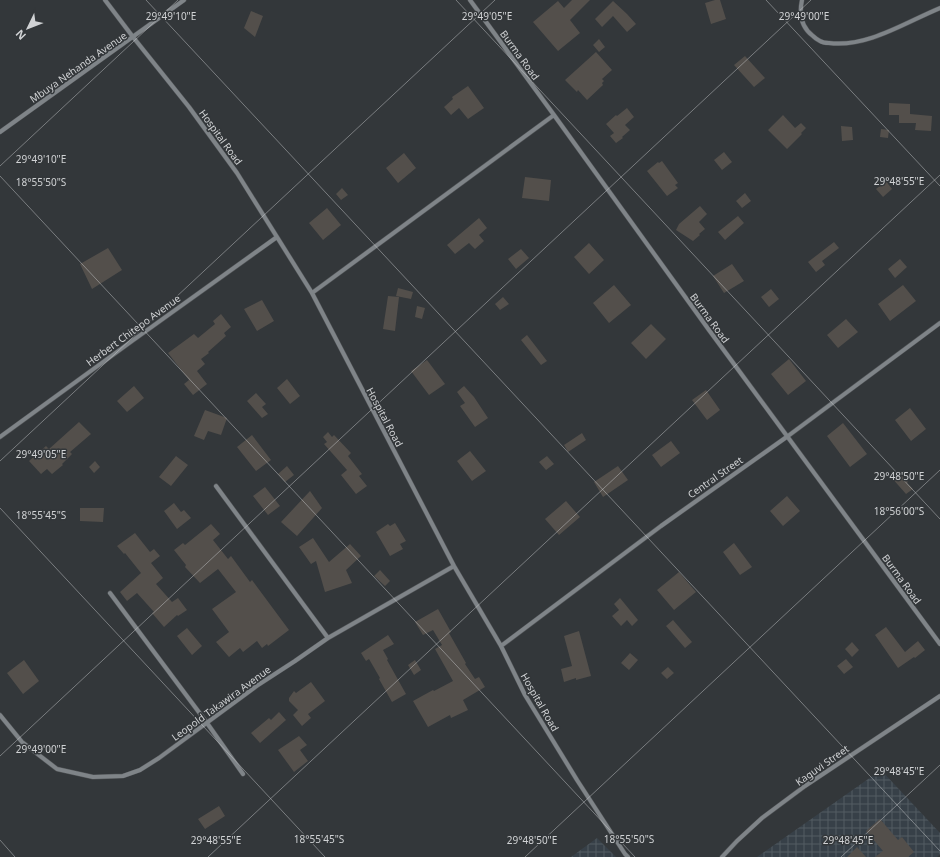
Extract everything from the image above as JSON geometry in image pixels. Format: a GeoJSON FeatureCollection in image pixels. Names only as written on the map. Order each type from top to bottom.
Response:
{"type":"FeatureCollection","features":[{"type":"Feature","properties":{"kind":"street","name":"Hospital Road"},"geometry":{"type":"LineString","coordinates":[[105,0],[190,107],[237,173],[312,294],[454,566],[501,646],[525,695],[576,780],[628,857]]}},
{"type":"Feature","properties":{"kind":"street","name":"Mbuya Nehanda Avenue"},"geometry":{"type":"LineString","coordinates":[[0,132],[184,0]]}},
{"type":"Feature","properties":{"kind":"street","name":"Burma Road"},"geometry":{"type":"LineString","coordinates":[[470,0],[709,330],[940,644]]}},
{"type":"Feature","properties":{"kind":"street"},"geometry":{"type":"LineString","coordinates":[[802,0],[802,23],[808,32],[821,42],[838,44],[856,42],[881,35],[940,8]]}},
{"type":"Feature","properties":{"kind":"street"},"geometry":{"type":"LineString","coordinates":[[312,294],[554,115]]}},
{"type":"Feature","properties":{"kind":"street","name":"Herbert Chitepo Avenue"},"geometry":{"type":"LineString","coordinates":[[0,437],[277,237]]}},
{"type":"Feature","properties":{"kind":"street","name":"Central Street"},"geometry":{"type":"LineString","coordinates":[[501,646],[661,526],[788,436],[940,323]]}},
{"type":"Feature","properties":{"kind":"street"},"geometry":{"type":"LineString","coordinates":[[216,486],[328,638]]}},
{"type":"Feature","properties":{"kind":"street","name":"Leopold Takawira Avenue"},"geometry":{"type":"LineString","coordinates":[[0,715],[22,742],[57,769],[93,777],[123,776],[140,770],[159,758],[258,685],[328,638],[454,566]]}},
{"type":"Feature","properties":{"kind":"street"},"geometry":{"type":"LineString","coordinates":[[110,593],[207,722],[243,774]]}},
{"type":"Feature","properties":{"kind":"street","name":"Kaguvi Street"},"geometry":{"type":"LineString","coordinates":[[722,857],[762,818],[805,786],[940,696]]}},
{"type":"Feature","properties":{"kind":"shaded area"},"geometry":{"type":"Polygon","coordinates":[[[881,770],[940,833],[940,854],[937,857],[757,857],[881,770]]]}},
{"type":"Feature","properties":{"kind":"shaded area"},"geometry":{"type":"Polygon","coordinates":[[[597,838],[616,857],[571,857],[597,838]]]}},
{"type":"Feature","properties":{"kind":"building"},"geometry":{"type":"Polygon","coordinates":[[[572,0],[590,0],[570,20],[580,33],[558,51],[533,22],[558,1],[564,8],[572,0]]]}},
{"type":"Feature","properties":{"kind":"building"},"geometry":{"type":"Polygon","coordinates":[[[720,0],[726,19],[711,24],[705,3],[720,0]]]}},
{"type":"Feature","properties":{"kind":"building"},"geometry":{"type":"Polygon","coordinates":[[[613,1],[636,24],[627,32],[613,16],[602,27],[595,19],[613,1]]]}},
{"type":"Feature","properties":{"kind":"building"},"geometry":{"type":"Polygon","coordinates":[[[251,11],[263,16],[255,37],[244,28],[251,11]]]}},
{"type":"Feature","properties":{"kind":"building"},"geometry":{"type":"Polygon","coordinates":[[[599,39],[605,47],[599,52],[593,45],[599,39]]]}},
{"type":"Feature","properties":{"kind":"building"},"geometry":{"type":"Polygon","coordinates":[[[596,52],[612,70],[602,79],[604,81],[602,83],[603,85],[587,100],[578,90],[577,92],[565,80],[596,52]]]}},
{"type":"Feature","properties":{"kind":"building"},"geometry":{"type":"Polygon","coordinates":[[[745,56],[765,78],[754,87],[734,65],[745,56]]]}},
{"type":"Feature","properties":{"kind":"building"},"geometry":{"type":"Polygon","coordinates":[[[468,86],[484,108],[468,119],[459,108],[451,115],[444,107],[453,99],[452,97],[468,86]]]}},
{"type":"Feature","properties":{"kind":"building"},"geometry":{"type":"Polygon","coordinates":[[[889,103],[910,104],[910,114],[932,116],[931,131],[915,130],[916,123],[899,123],[899,115],[889,115],[889,103]]]}},
{"type":"Feature","properties":{"kind":"building"},"geometry":{"type":"Polygon","coordinates":[[[627,108],[634,117],[625,125],[630,130],[616,143],[610,136],[614,133],[606,124],[627,108]]]}},
{"type":"Feature","properties":{"kind":"building"},"geometry":{"type":"Polygon","coordinates":[[[783,115],[795,128],[801,123],[806,128],[787,149],[768,130],[783,115]]]}},
{"type":"Feature","properties":{"kind":"building"},"geometry":{"type":"Polygon","coordinates":[[[841,126],[852,127],[853,140],[842,141],[841,126]]]}},
{"type":"Feature","properties":{"kind":"building"},"geometry":{"type":"Polygon","coordinates":[[[881,129],[889,130],[888,138],[880,137],[881,129]]]}},
{"type":"Feature","properties":{"kind":"building"},"geometry":{"type":"Polygon","coordinates":[[[724,152],[732,162],[722,170],[714,160],[724,152]]]}},
{"type":"Feature","properties":{"kind":"building"},"geometry":{"type":"Polygon","coordinates":[[[404,153],[416,168],[398,183],[386,168],[404,153]]]}},
{"type":"Feature","properties":{"kind":"building"},"geometry":{"type":"Polygon","coordinates":[[[662,161],[678,183],[675,185],[678,188],[667,196],[647,171],[658,162],[659,163],[662,161]]]}},
{"type":"Feature","properties":{"kind":"building"},"geometry":{"type":"Polygon","coordinates":[[[525,177],[551,180],[549,201],[522,198],[525,177]]]}},
{"type":"Feature","properties":{"kind":"building"},"geometry":{"type":"Polygon","coordinates":[[[886,181],[892,189],[883,197],[876,189],[886,181]]]}},
{"type":"Feature","properties":{"kind":"building"},"geometry":{"type":"Polygon","coordinates":[[[342,188],[348,195],[341,200],[336,194],[342,188]]]}},
{"type":"Feature","properties":{"kind":"building"},"geometry":{"type":"Polygon","coordinates":[[[745,193],[751,201],[742,208],[736,201],[745,193]]]}},
{"type":"Feature","properties":{"kind":"building"},"geometry":{"type":"Polygon","coordinates":[[[700,206],[707,214],[699,222],[705,229],[693,241],[676,230],[679,224],[700,206]]]}},
{"type":"Feature","properties":{"kind":"building"},"geometry":{"type":"Polygon","coordinates":[[[327,208],[341,225],[323,240],[309,223],[327,208]]]}},
{"type":"Feature","properties":{"kind":"building"},"geometry":{"type":"Polygon","coordinates":[[[738,216],[744,223],[725,240],[718,232],[738,216]]]}},
{"type":"Feature","properties":{"kind":"building"},"geometry":{"type":"Polygon","coordinates":[[[479,218],[487,228],[479,235],[484,241],[475,249],[469,243],[455,254],[447,245],[479,218]]]}},
{"type":"Feature","properties":{"kind":"building"},"geometry":{"type":"Polygon","coordinates":[[[834,242],[839,248],[822,261],[825,265],[816,272],[808,262],[834,242]]]}},
{"type":"Feature","properties":{"kind":"building"},"geometry":{"type":"Polygon","coordinates":[[[589,243],[604,260],[589,274],[574,257],[589,243]]]}},
{"type":"Feature","properties":{"kind":"building"},"geometry":{"type":"Polygon","coordinates":[[[108,248],[122,270],[92,289],[80,264],[108,248]]]}},
{"type":"Feature","properties":{"kind":"building"},"geometry":{"type":"Polygon","coordinates":[[[521,249],[529,258],[516,269],[508,259],[521,249]]]}},
{"type":"Feature","properties":{"kind":"building"},"geometry":{"type":"Polygon","coordinates":[[[900,259],[907,267],[895,278],[888,269],[900,259]]]}},
{"type":"Feature","properties":{"kind":"building"},"geometry":{"type":"Polygon","coordinates":[[[732,264],[744,281],[724,293],[713,276],[732,264]]]}},
{"type":"Feature","properties":{"kind":"building"},"geometry":{"type":"Polygon","coordinates":[[[614,285],[631,305],[609,323],[593,303],[614,285]]]}},
{"type":"Feature","properties":{"kind":"building"},"geometry":{"type":"Polygon","coordinates":[[[903,285],[916,301],[890,321],[878,304],[903,285]]]}},
{"type":"Feature","properties":{"kind":"building"},"geometry":{"type":"Polygon","coordinates":[[[398,288],[413,292],[411,299],[396,296],[398,288]]]}},
{"type":"Feature","properties":{"kind":"building"},"geometry":{"type":"Polygon","coordinates":[[[771,289],[779,299],[769,307],[761,297],[771,289]]]}},
{"type":"Feature","properties":{"kind":"building"},"geometry":{"type":"Polygon","coordinates":[[[388,296],[399,297],[395,331],[383,329],[388,296]]]}},
{"type":"Feature","properties":{"kind":"building"},"geometry":{"type":"Polygon","coordinates":[[[503,297],[509,304],[500,310],[495,304],[503,297]]]}},
{"type":"Feature","properties":{"kind":"building"},"geometry":{"type":"Polygon","coordinates":[[[262,300],[274,321],[257,331],[244,309],[262,300]]]}},
{"type":"Feature","properties":{"kind":"building"},"geometry":{"type":"Polygon","coordinates":[[[417,306],[425,308],[422,319],[415,317],[417,306]]]}},
{"type":"Feature","properties":{"kind":"building"},"geometry":{"type":"Polygon","coordinates":[[[221,314],[231,327],[224,333],[226,336],[201,359],[205,364],[197,371],[207,384],[193,395],[184,384],[189,380],[168,353],[194,334],[198,338],[215,324],[213,321],[221,314]]]}},
{"type":"Feature","properties":{"kind":"building"},"geometry":{"type":"Polygon","coordinates":[[[846,319],[858,332],[838,348],[827,335],[846,319]]]}},
{"type":"Feature","properties":{"kind":"building"},"geometry":{"type":"Polygon","coordinates":[[[651,324],[666,339],[646,359],[631,343],[651,324]]]}},
{"type":"Feature","properties":{"kind":"building"},"geometry":{"type":"Polygon","coordinates":[[[527,335],[547,361],[541,365],[521,340],[527,335]]]}},
{"type":"Feature","properties":{"kind":"building"},"geometry":{"type":"Polygon","coordinates":[[[789,359],[806,381],[788,395],[771,374],[789,359]]]}},
{"type":"Feature","properties":{"kind":"building"},"geometry":{"type":"Polygon","coordinates":[[[427,360],[445,384],[429,395],[411,371],[427,360]]]}},
{"type":"Feature","properties":{"kind":"building"},"geometry":{"type":"Polygon","coordinates":[[[287,379],[300,396],[290,404],[277,388],[287,379]]]}},
{"type":"Feature","properties":{"kind":"building"},"geometry":{"type":"Polygon","coordinates":[[[134,386],[144,398],[127,412],[117,401],[134,386]]]}},
{"type":"Feature","properties":{"kind":"building"},"geometry":{"type":"Polygon","coordinates":[[[464,386],[474,397],[488,418],[475,427],[460,406],[465,403],[457,392],[464,386]]]}},
{"type":"Feature","properties":{"kind":"building"},"geometry":{"type":"Polygon","coordinates":[[[706,390],[720,410],[707,420],[692,400],[706,390]]]}},
{"type":"Feature","properties":{"kind":"building"},"geometry":{"type":"Polygon","coordinates":[[[256,393],[266,404],[262,407],[268,414],[262,418],[247,401],[256,393]]]}},
{"type":"Feature","properties":{"kind":"building"},"geometry":{"type":"Polygon","coordinates":[[[910,408],[926,429],[911,441],[895,420],[910,408]]]}},
{"type":"Feature","properties":{"kind":"building"},"geometry":{"type":"Polygon","coordinates":[[[205,410],[227,418],[221,435],[208,431],[204,440],[194,436],[205,410]]]}},
{"type":"Feature","properties":{"kind":"building"},"geometry":{"type":"Polygon","coordinates":[[[79,422],[91,434],[70,452],[72,454],[62,464],[63,465],[52,474],[47,469],[41,474],[29,461],[46,446],[49,449],[79,422]]]}},
{"type":"Feature","properties":{"kind":"building"},"geometry":{"type":"Polygon","coordinates":[[[843,423],[867,454],[850,467],[827,436],[843,423]]]}},
{"type":"Feature","properties":{"kind":"building"},"geometry":{"type":"Polygon","coordinates":[[[328,432],[332,437],[334,435],[351,453],[348,456],[362,474],[359,476],[367,486],[356,494],[341,475],[347,470],[324,444],[327,442],[323,437],[328,432]]]}},
{"type":"Feature","properties":{"kind":"building"},"geometry":{"type":"Polygon","coordinates":[[[582,433],[586,440],[568,452],[564,445],[582,433]]]}},
{"type":"Feature","properties":{"kind":"building"},"geometry":{"type":"Polygon","coordinates":[[[252,435],[271,460],[256,471],[237,447],[252,435]]]}},
{"type":"Feature","properties":{"kind":"building"},"geometry":{"type":"Polygon","coordinates":[[[671,441],[680,453],[661,467],[652,455],[671,441]]]}},
{"type":"Feature","properties":{"kind":"building"},"geometry":{"type":"Polygon","coordinates":[[[470,451],[486,471],[472,481],[457,461],[470,451]]]}},
{"type":"Feature","properties":{"kind":"building"},"geometry":{"type":"Polygon","coordinates":[[[176,456],[188,465],[171,486],[159,477],[176,456]]]}},
{"type":"Feature","properties":{"kind":"building"},"geometry":{"type":"Polygon","coordinates":[[[547,456],[554,464],[546,470],[539,462],[547,456]]]}},
{"type":"Feature","properties":{"kind":"building"},"geometry":{"type":"Polygon","coordinates":[[[95,461],[100,467],[94,473],[89,467],[95,461]]]}},
{"type":"Feature","properties":{"kind":"building"},"geometry":{"type":"Polygon","coordinates":[[[287,466],[294,475],[285,482],[278,474],[287,466]]]}},
{"type":"Feature","properties":{"kind":"building"},"geometry":{"type":"Polygon","coordinates":[[[618,466],[628,480],[603,497],[594,482],[618,466]]]}},
{"type":"Feature","properties":{"kind":"building"},"geometry":{"type":"Polygon","coordinates":[[[898,471],[913,489],[906,494],[891,477],[898,471]]]}},
{"type":"Feature","properties":{"kind":"building"},"geometry":{"type":"Polygon","coordinates":[[[265,487],[280,506],[268,515],[253,496],[265,487]]]}},
{"type":"Feature","properties":{"kind":"building"},"geometry":{"type":"Polygon","coordinates":[[[310,491],[322,508],[297,536],[281,522],[310,491]]]}},
{"type":"Feature","properties":{"kind":"building"},"geometry":{"type":"Polygon","coordinates":[[[787,496],[800,511],[783,526],[770,511],[787,496]]]}},
{"type":"Feature","properties":{"kind":"building"},"geometry":{"type":"Polygon","coordinates":[[[566,501],[580,517],[559,535],[545,519],[566,501]]]}},
{"type":"Feature","properties":{"kind":"building"},"geometry":{"type":"Polygon","coordinates":[[[174,503],[181,512],[184,510],[191,518],[177,529],[164,511],[174,503]]]}},
{"type":"Feature","properties":{"kind":"building"},"geometry":{"type":"Polygon","coordinates":[[[80,508],[104,508],[103,522],[80,521],[80,508]]]}},
{"type":"Feature","properties":{"kind":"building"},"geometry":{"type":"Polygon","coordinates":[[[395,523],[406,541],[400,544],[403,549],[390,556],[376,532],[388,524],[390,526],[395,523]]]}},
{"type":"Feature","properties":{"kind":"building"},"geometry":{"type":"Polygon","coordinates":[[[211,524],[220,534],[213,540],[228,559],[231,556],[250,582],[252,580],[289,630],[268,646],[267,644],[262,648],[257,641],[243,652],[240,648],[229,657],[216,642],[229,632],[212,609],[236,592],[218,569],[200,583],[185,567],[186,565],[174,550],[183,543],[185,545],[211,524]]]}},
{"type":"Feature","properties":{"kind":"building"},"geometry":{"type":"Polygon","coordinates":[[[135,533],[150,552],[154,549],[160,556],[151,563],[163,578],[156,584],[172,602],[178,598],[187,610],[178,616],[177,615],[164,627],[152,613],[154,612],[137,593],[127,601],[120,592],[141,573],[125,553],[124,554],[117,546],[135,533]]]}},
{"type":"Feature","properties":{"kind":"building"},"geometry":{"type":"Polygon","coordinates":[[[313,538],[329,562],[350,544],[361,556],[346,570],[352,583],[325,592],[316,561],[311,564],[299,547],[313,538]]]}},
{"type":"Feature","properties":{"kind":"building"},"geometry":{"type":"Polygon","coordinates":[[[734,543],[752,567],[740,575],[723,552],[734,543]]]}},
{"type":"Feature","properties":{"kind":"building"},"geometry":{"type":"Polygon","coordinates":[[[380,570],[390,581],[385,586],[374,576],[380,570]]]}},
{"type":"Feature","properties":{"kind":"building"},"geometry":{"type":"Polygon","coordinates":[[[679,572],[696,592],[674,610],[657,590],[679,572]]]}},
{"type":"Feature","properties":{"kind":"building"},"geometry":{"type":"Polygon","coordinates":[[[620,598],[638,620],[632,626],[627,620],[621,626],[612,616],[619,610],[614,604],[620,598]]]}},
{"type":"Feature","properties":{"kind":"building"},"geometry":{"type":"Polygon","coordinates":[[[438,609],[451,632],[449,633],[466,663],[465,664],[475,679],[479,677],[485,687],[463,700],[468,710],[451,718],[450,715],[428,727],[413,701],[453,681],[435,649],[442,645],[433,630],[423,635],[415,622],[438,609]]]}},
{"type":"Feature","properties":{"kind":"building"},"geometry":{"type":"Polygon","coordinates":[[[673,620],[692,642],[685,648],[666,626],[673,620]]]}},
{"type":"Feature","properties":{"kind":"building"},"geometry":{"type":"Polygon","coordinates":[[[886,627],[905,652],[918,641],[925,650],[898,668],[875,635],[886,627]]]}},
{"type":"Feature","properties":{"kind":"building"},"geometry":{"type":"Polygon","coordinates":[[[187,628],[202,646],[192,655],[177,636],[187,628]]]}},
{"type":"Feature","properties":{"kind":"building"},"geometry":{"type":"Polygon","coordinates":[[[579,631],[591,676],[576,680],[576,678],[564,682],[561,669],[572,666],[564,636],[579,631]]]}},
{"type":"Feature","properties":{"kind":"building"},"geometry":{"type":"Polygon","coordinates":[[[388,635],[394,644],[383,650],[406,694],[392,702],[369,659],[366,661],[361,653],[388,635]]]}},
{"type":"Feature","properties":{"kind":"building"},"geometry":{"type":"Polygon","coordinates":[[[852,642],[859,650],[852,657],[845,649],[852,642]]]}},
{"type":"Feature","properties":{"kind":"building"},"geometry":{"type":"Polygon","coordinates":[[[630,653],[638,660],[629,670],[621,663],[630,653]]]}},
{"type":"Feature","properties":{"kind":"building"},"geometry":{"type":"Polygon","coordinates":[[[846,659],[853,667],[844,674],[837,666],[846,659]]]}},
{"type":"Feature","properties":{"kind":"building"},"geometry":{"type":"Polygon","coordinates":[[[24,660],[39,681],[23,694],[7,673],[24,660]]]}},
{"type":"Feature","properties":{"kind":"building"},"geometry":{"type":"Polygon","coordinates":[[[415,660],[421,670],[414,675],[408,665],[415,660]]]}},
{"type":"Feature","properties":{"kind":"building"},"geometry":{"type":"Polygon","coordinates":[[[668,667],[674,673],[667,679],[661,673],[668,667]]]}},
{"type":"Feature","properties":{"kind":"building"},"geometry":{"type":"Polygon","coordinates":[[[311,682],[325,701],[308,714],[311,718],[302,726],[293,715],[298,710],[289,701],[289,698],[294,691],[296,693],[311,682]]]}},
{"type":"Feature","properties":{"kind":"building"},"geometry":{"type":"Polygon","coordinates":[[[279,712],[286,720],[260,743],[251,733],[269,718],[271,720],[279,712]]]}},
{"type":"Feature","properties":{"kind":"building"},"geometry":{"type":"Polygon","coordinates":[[[299,736],[307,745],[300,750],[308,761],[294,772],[278,750],[299,736]]]}},
{"type":"Feature","properties":{"kind":"building"},"geometry":{"type":"Polygon","coordinates":[[[219,806],[225,816],[205,829],[198,819],[219,806]]]}},
{"type":"Feature","properties":{"kind":"building"},"geometry":{"type":"Polygon","coordinates":[[[880,819],[898,840],[902,837],[914,852],[908,857],[875,857],[883,851],[866,831],[880,819]]]}},
{"type":"Feature","properties":{"kind":"building"},"geometry":{"type":"Polygon","coordinates":[[[857,847],[866,857],[847,857],[857,847]]]}}]}
